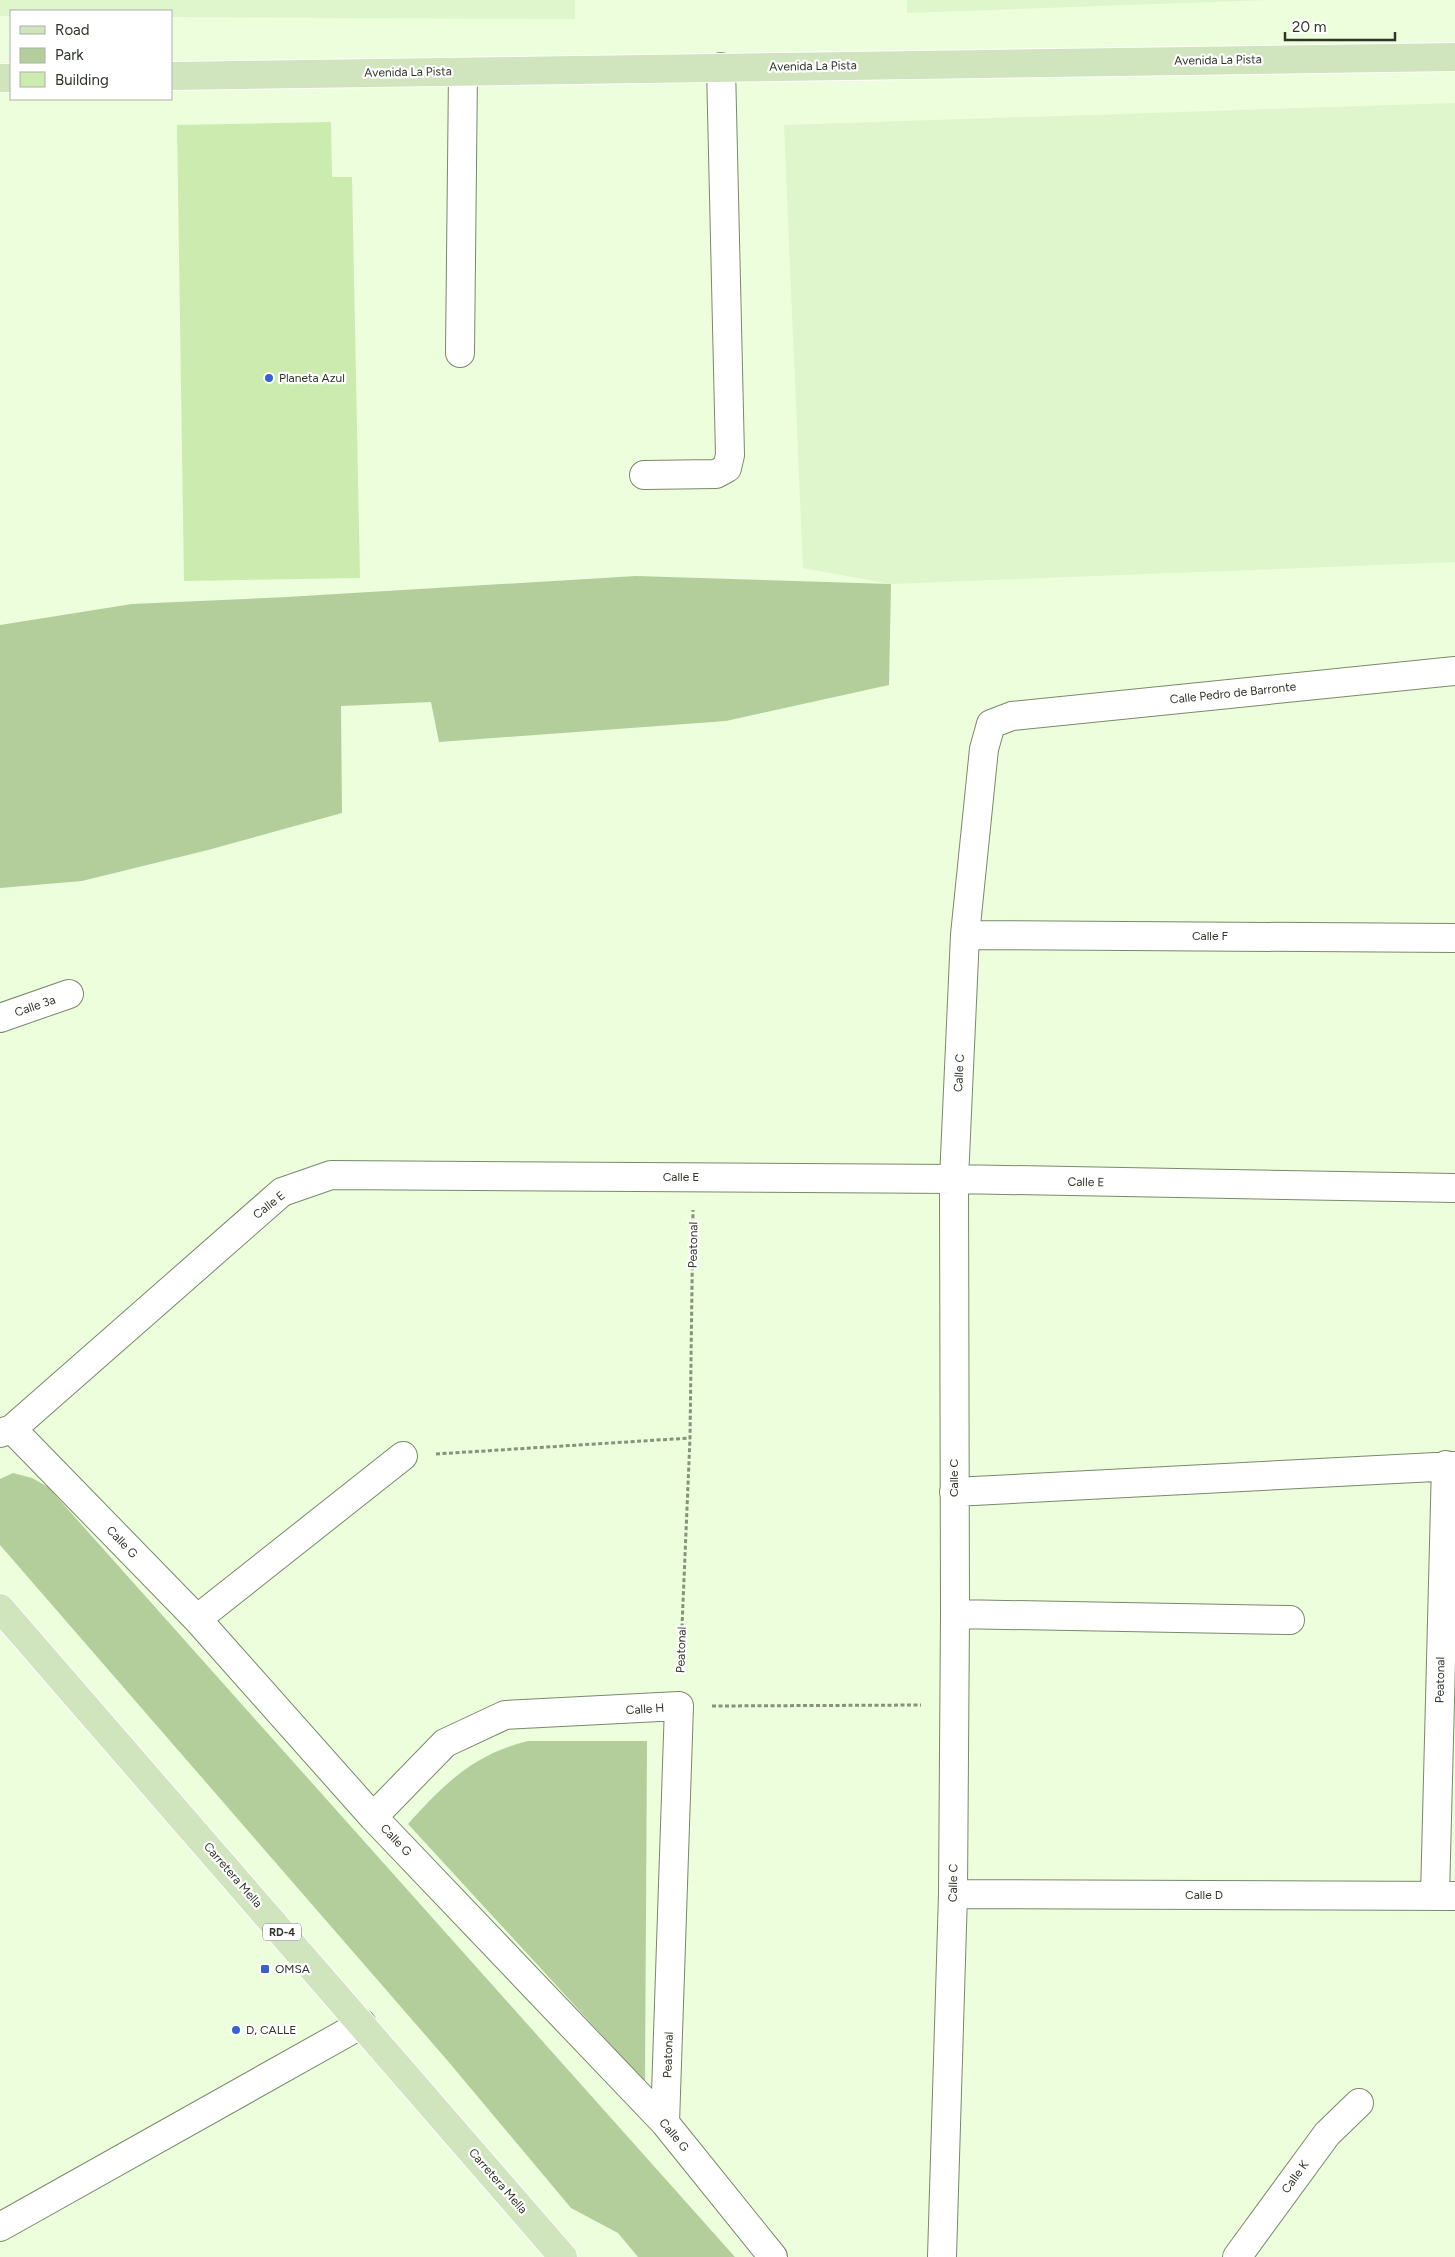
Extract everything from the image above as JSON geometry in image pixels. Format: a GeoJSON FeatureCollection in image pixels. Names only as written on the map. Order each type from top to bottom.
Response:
{"type":"FeatureCollection","features":[{"type":"Feature","properties":{"kind":"main road","name":"Avenida La Pista"},"geometry":{"type":"LineString","coordinates":[[172,76],[1455,56]]}},
{"type":"Feature","properties":{"kind":"main road","name":"Carretera Mella"},"geometry":{"type":"LineString","coordinates":[[0,1608],[563,2257]]}},
{"type":"Feature","properties":{"kind":"street"},"geometry":{"type":"LineString","coordinates":[[644,475],[716,474],[727,468],[730,455],[721,68]]}},
{"type":"Feature","properties":{"kind":"street"},"geometry":{"type":"LineString","coordinates":[[460,353],[464,72]]}},
{"type":"Feature","properties":{"kind":"street","name":"Calle Pedro de Barronte"},"geometry":{"type":"LineString","coordinates":[[1012,716],[1455,671]]}},
{"type":"Feature","properties":{"kind":"street","name":"Calle C"},"geometry":{"type":"LineString","coordinates":[[942,2257],[953,1894],[955,1614],[954,1179],[965,935],[984,749],[991,724],[1012,716]]}},
{"type":"Feature","properties":{"kind":"street","name":"Calle F"},"geometry":{"type":"LineString","coordinates":[[965,935],[1455,938]]}},
{"type":"Feature","properties":{"kind":"street","name":"Calle 3a"},"geometry":{"type":"LineString","coordinates":[[0,1018],[69,994]]}},
{"type":"Feature","properties":{"kind":"street","name":"Calle E"},"geometry":{"type":"LineString","coordinates":[[6,1431],[282,1192],[331,1175],[954,1179],[1455,1188]]}},
{"type":"Feature","properties":{"kind":"street","name":"Calle G"},"geometry":{"type":"LineString","coordinates":[[6,1431],[197,1619],[373,1817],[666,2123],[774,2257]]}},
{"type":"Feature","properties":{"kind":"street"},"geometry":{"type":"LineString","coordinates":[[197,1619],[403,1456]]}},
{"type":"Feature","properties":{"kind":"street"},"geometry":{"type":"LineString","coordinates":[[954,1492],[1451,1465]]}},
{"type":"Feature","properties":{"kind":"street","name":"Peatonal"},"geometry":{"type":"LineString","coordinates":[[1445,1896],[1451,1465]]}},
{"type":"Feature","properties":{"kind":"street"},"geometry":{"type":"LineString","coordinates":[[955,1614],[1290,1620]]}},
{"type":"Feature","properties":{"kind":"street","name":"Calle H"},"geometry":{"type":"LineString","coordinates":[[373,1817],[445,1743],[505,1715],[679,1706]]}},
{"type":"Feature","properties":{"kind":"street","name":"Peatonal"},"geometry":{"type":"LineString","coordinates":[[666,2123],[679,1706]]}},
{"type":"Feature","properties":{"kind":"street","name":"Calle D"},"geometry":{"type":"LineString","coordinates":[[953,1894],[1445,1896]]}},
{"type":"Feature","properties":{"kind":"street"},"geometry":{"type":"LineString","coordinates":[[0,2227],[362,2024]]}},
{"type":"Feature","properties":{"kind":"street","name":"Calle K"},"geometry":{"type":"LineString","coordinates":[[1237,2257],[1327,2134],[1359,2102]]}},
{"type":"Feature","properties":{"kind":"path","name":"Peatonal"},"geometry":{"type":"LineString","coordinates":[[679,1706],[690,1438],[694,1177]]}},
{"type":"Feature","properties":{"kind":"path"},"geometry":{"type":"LineString","coordinates":[[403,1456],[690,1438]]}},
{"type":"Feature","properties":{"kind":"path","name":"Calle H"},"geometry":{"type":"LineString","coordinates":[[679,1706],[954,1705]]}},
{"type":"Feature","properties":{"kind":"shaded area"},"geometry":{"type":"Polygon","coordinates":[[[0,0],[575,0],[575,19],[172,17],[172,10],[10,10],[10,16],[0,16],[0,0]]]}},
{"type":"Feature","properties":{"kind":"shaded area"},"geometry":{"type":"Polygon","coordinates":[[[907,0],[1268,0],[907,13],[907,0]]]}},
{"type":"Feature","properties":{"kind":"shaded area"},"geometry":{"type":"Polygon","coordinates":[[[1455,103],[1455,562],[891,584],[803,568],[784,125],[1455,103]]]}},
{"type":"Feature","properties":{"kind":"green space"},"geometry":{"type":"Polygon","coordinates":[[[636,576],[891,584],[889,685],[726,721],[439,742],[431,702],[341,706],[342,813],[208,850],[82,881],[0,888],[0,625],[132,604],[287,597],[636,576]]]}},
{"type":"Feature","properties":{"kind":"green space"},"geometry":{"type":"Polygon","coordinates":[[[13,1473],[32,1478],[48,1487],[735,2257],[638,2257],[618,2233],[571,2208],[447,2060],[0,1545],[0,1479],[13,1473]]]}},
{"type":"Feature","properties":{"kind":"green space"},"geometry":{"type":"Polygon","coordinates":[[[528,1741],[647,1741],[645,2082],[408,1824],[434,1796],[461,1772],[492,1754],[528,1741]]]}},
{"type":"Feature","properties":{"kind":"building","name":"Planeta Azul"},"geometry":{"type":"Polygon","coordinates":[[[331,122],[332,177],[352,177],[360,578],[184,581],[177,125],[331,122]]]}},
{"type":"Feature","properties":{"kind":"place","name":"Planeta Azul"},"geometry":{"type":"Point","coordinates":[269,378]}},
{"type":"Feature","properties":{"kind":"place","name":"OMSA"},"geometry":{"type":"Point","coordinates":[265,1969]}},
{"type":"Feature","properties":{"kind":"place","name":"D, CALLE"},"geometry":{"type":"Point","coordinates":[236,2030]}}]}
